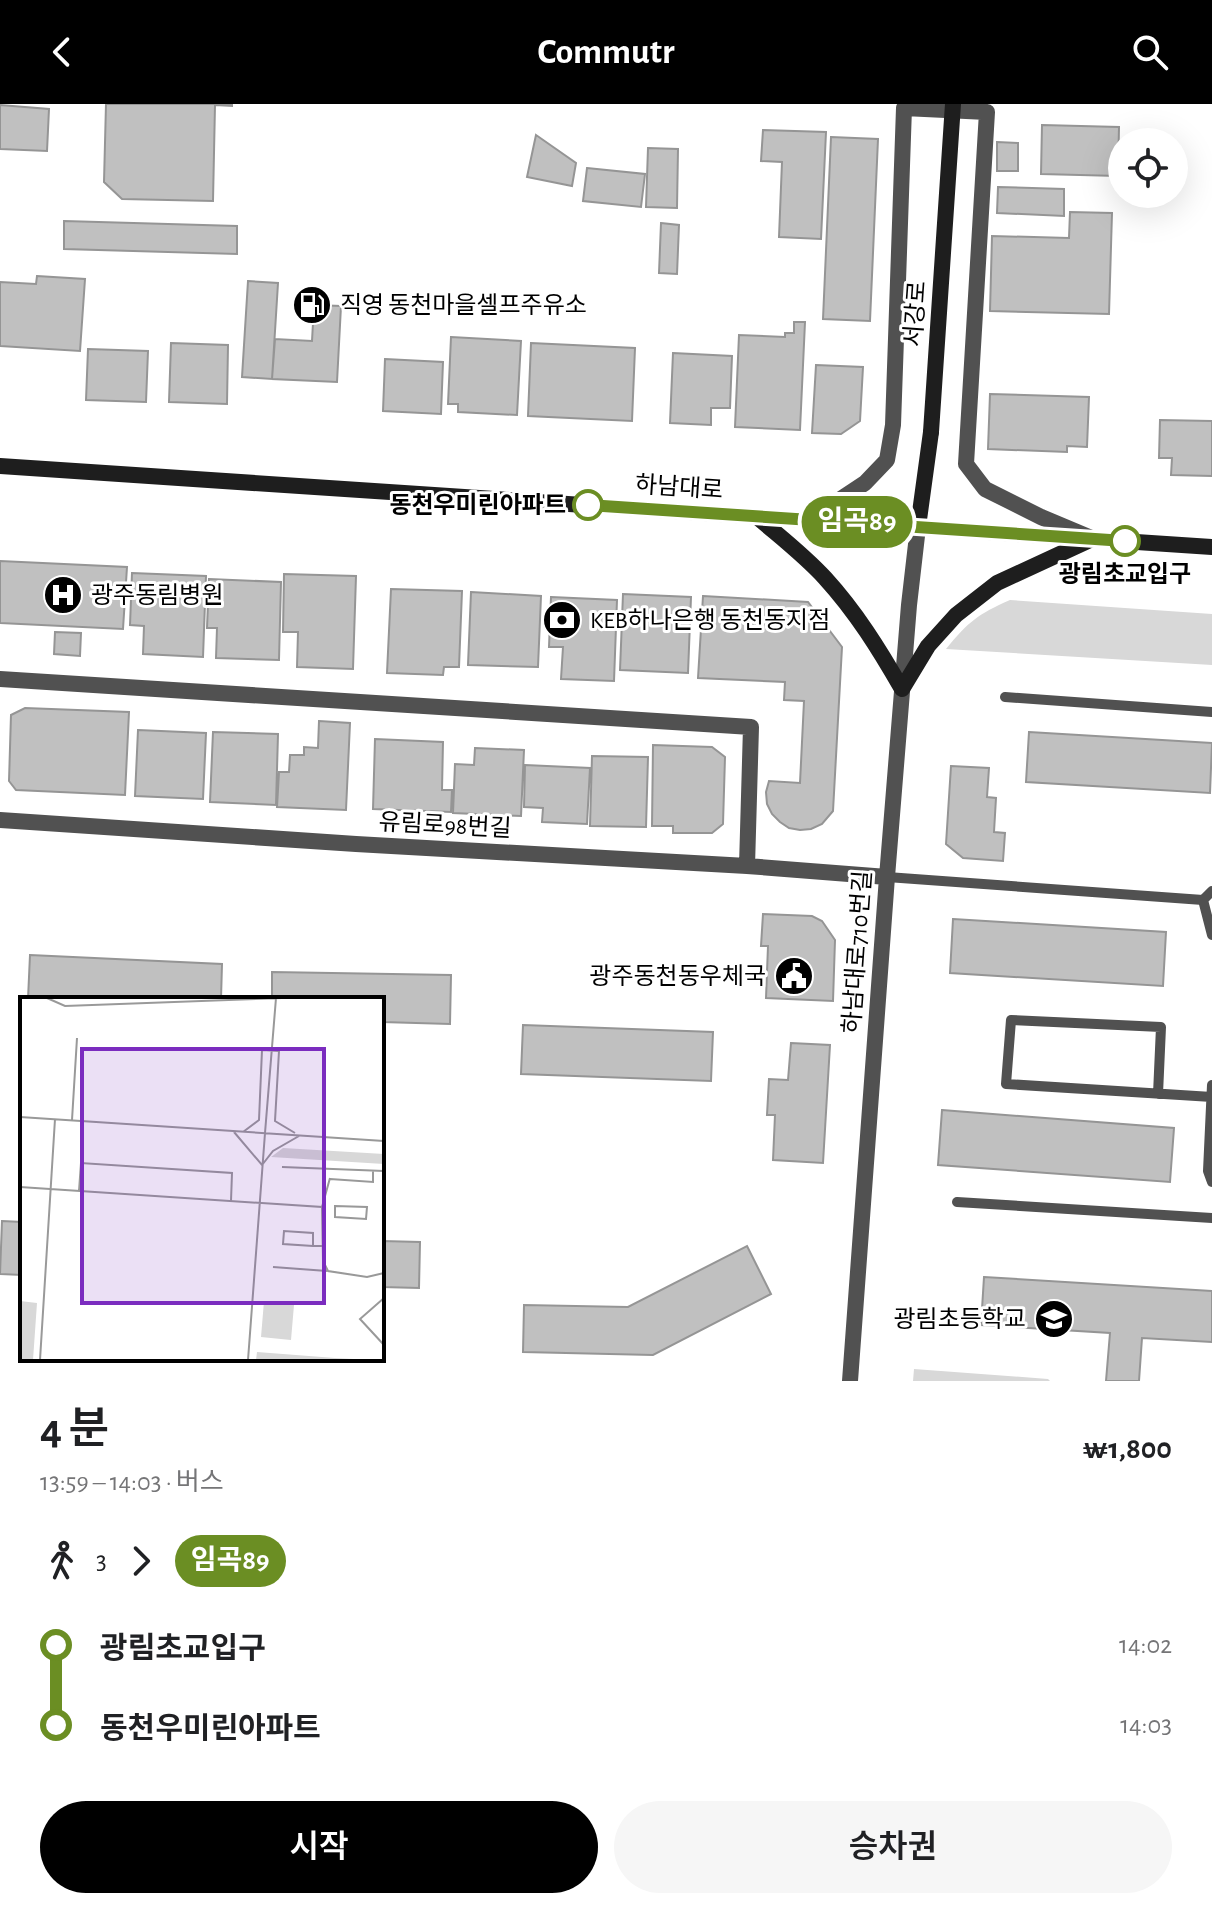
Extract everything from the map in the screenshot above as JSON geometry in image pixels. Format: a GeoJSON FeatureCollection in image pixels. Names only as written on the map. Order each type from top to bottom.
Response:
{"type":"FeatureCollection","features":[{"type":"Feature","properties":{"kind":"main road","name":"서강로"},"geometry":{"type":"LineString","coordinates":[[918,527],[931,432],[953,104]]}},
{"type":"Feature","properties":{"kind":"main road","name":"하남대로"},"geometry":{"type":"LineString","coordinates":[[0,466],[1212,547]]}},
{"type":"Feature","properties":{"kind":"main road"},"geometry":{"type":"LineString","coordinates":[[756,516],[822,575],[848,604],[902,689],[928,646],[956,615],[997,583],[1093,539]]}},
{"type":"Feature","properties":{"kind":"street"},"geometry":{"type":"LineString","coordinates":[[809,520],[865,483],[887,460],[893,425],[904,108],[987,112],[966,464],[985,489],[1093,539]]}},
{"type":"Feature","properties":{"kind":"street","name":"하남대로710번길"},"geometry":{"type":"LineString","coordinates":[[850,1381],[887,877],[918,527]]}},
{"type":"Feature","properties":{"kind":"street"},"geometry":{"type":"LineString","coordinates":[[0,679],[751,727],[747,866]]}},
{"type":"Feature","properties":{"kind":"street","name":"유림로98번길"},"geometry":{"type":"LineString","coordinates":[[0,820],[887,877]]}},
{"type":"Feature","properties":{"kind":"lane"},"geometry":{"type":"LineString","coordinates":[[1005,697],[1212,712]]}},
{"type":"Feature","properties":{"kind":"lane"},"geometry":{"type":"LineString","coordinates":[[887,877],[1203,900],[1212,891]]}},
{"type":"Feature","properties":{"kind":"lane"},"geometry":{"type":"LineString","coordinates":[[1203,900],[1212,935]]}},
{"type":"Feature","properties":{"kind":"lane"},"geometry":{"type":"LineString","coordinates":[[1158,1094],[1161,1027],[1011,1020],[1006,1084],[1158,1094],[1212,1097]]}},
{"type":"Feature","properties":{"kind":"lane"},"geometry":{"type":"LineString","coordinates":[[1212,1085],[1208,1171],[1212,1182]]}},
{"type":"Feature","properties":{"kind":"lane"},"geometry":{"type":"LineString","coordinates":[[957,1202],[1212,1218]]}},
{"type":"Feature","properties":{"kind":"shaded area"},"geometry":{"type":"Polygon","coordinates":[[[1010,600],[1212,614],[1212,665],[946,649],[974,620],[1010,600]]]}},
{"type":"Feature","properties":{"kind":"shaded area"},"geometry":{"type":"Polygon","coordinates":[[[914,1369],[1048,1379],[1050,1381],[913,1381],[914,1369]]]}},
{"type":"Feature","properties":{"kind":"building"},"geometry":{"type":"Polygon","coordinates":[[[106,104],[232,104],[215,105],[213,201],[122,199],[104,182],[106,104]]]}},
{"type":"Feature","properties":{"kind":"building"},"geometry":{"type":"Polygon","coordinates":[[[0,105],[49,109],[47,151],[0,149],[0,105]]]}},
{"type":"Feature","properties":{"kind":"building"},"geometry":{"type":"Polygon","coordinates":[[[1042,125],[1119,127],[1108,128],[1108,176],[1041,174],[1042,125]]]}},
{"type":"Feature","properties":{"kind":"building"},"geometry":{"type":"Polygon","coordinates":[[[763,130],[826,132],[821,239],[779,237],[782,162],[761,161],[763,130]]]}},
{"type":"Feature","properties":{"kind":"building"},"geometry":{"type":"Polygon","coordinates":[[[536,135],[576,163],[572,186],[527,177],[536,135]]]}},
{"type":"Feature","properties":{"kind":"building"},"geometry":{"type":"Polygon","coordinates":[[[831,137],[878,139],[870,321],[823,319],[831,137]]]}},
{"type":"Feature","properties":{"kind":"building"},"geometry":{"type":"Polygon","coordinates":[[[997,142],[1018,143],[1018,171],[997,171],[997,142]]]}},
{"type":"Feature","properties":{"kind":"building"},"geometry":{"type":"Polygon","coordinates":[[[648,148],[678,149],[677,208],[646,207],[648,148]]]}},
{"type":"Feature","properties":{"kind":"building"},"geometry":{"type":"Polygon","coordinates":[[[587,168],[645,174],[641,207],[583,201],[587,168]]]}},
{"type":"Feature","properties":{"kind":"building"},"geometry":{"type":"Polygon","coordinates":[[[998,187],[1064,189],[1064,216],[997,213],[998,187]]]}},
{"type":"Feature","properties":{"kind":"building"},"geometry":{"type":"Polygon","coordinates":[[[1070,212],[1112,213],[1109,314],[990,311],[992,236],[1069,238],[1070,212]]]}},
{"type":"Feature","properties":{"kind":"building"},"geometry":{"type":"Polygon","coordinates":[[[64,221],[237,226],[237,254],[64,249],[64,221]]]}},
{"type":"Feature","properties":{"kind":"building"},"geometry":{"type":"Polygon","coordinates":[[[661,223],[679,225],[677,274],[659,273],[661,223]]]}},
{"type":"Feature","properties":{"kind":"building"},"geometry":{"type":"Polygon","coordinates":[[[37,276],[85,279],[80,351],[0,346],[0,282],[36,284],[37,276]]]}},
{"type":"Feature","properties":{"kind":"building"},"geometry":{"type":"Polygon","coordinates":[[[248,281],[278,283],[272,379],[242,377],[248,281]]]}},
{"type":"Feature","properties":{"kind":"building"},"geometry":{"type":"Polygon","coordinates":[[[314,305],[341,306],[337,382],[272,379],[275,339],[312,341],[314,305]]]}},
{"type":"Feature","properties":{"kind":"building"},"geometry":{"type":"Polygon","coordinates":[[[794,322],[805,322],[800,430],[735,427],[739,335],[785,337],[785,333],[794,333],[794,322]]]}},
{"type":"Feature","properties":{"kind":"building"},"geometry":{"type":"Polygon","coordinates":[[[451,337],[521,341],[517,415],[458,412],[458,404],[448,404],[451,337]]]}},
{"type":"Feature","properties":{"kind":"building"},"geometry":{"type":"Polygon","coordinates":[[[171,343],[228,345],[227,404],[169,402],[171,343]]]}},
{"type":"Feature","properties":{"kind":"building"},"geometry":{"type":"Polygon","coordinates":[[[531,343],[635,348],[632,421],[528,416],[531,343]]]}},
{"type":"Feature","properties":{"kind":"building"},"geometry":{"type":"Polygon","coordinates":[[[88,349],[148,351],[146,402],[86,400],[88,349]]]}},
{"type":"Feature","properties":{"kind":"building"},"geometry":{"type":"Polygon","coordinates":[[[673,353],[732,356],[730,408],[711,408],[711,425],[670,423],[673,353]]]}},
{"type":"Feature","properties":{"kind":"building"},"geometry":{"type":"Polygon","coordinates":[[[385,359],[443,362],[441,414],[383,411],[385,359]]]}},
{"type":"Feature","properties":{"kind":"building"},"geometry":{"type":"Polygon","coordinates":[[[816,365],[863,367],[860,421],[841,434],[812,433],[816,365]]]}},
{"type":"Feature","properties":{"kind":"building"},"geometry":{"type":"Polygon","coordinates":[[[990,394],[1089,397],[1087,447],[1067,446],[1067,452],[988,449],[990,394]]]}},
{"type":"Feature","properties":{"kind":"building"},"geometry":{"type":"Polygon","coordinates":[[[1160,420],[1212,421],[1212,476],[1171,475],[1172,458],[1159,458],[1160,420]]]}},
{"type":"Feature","properties":{"kind":"building","name":"광주동림병원"},"geometry":{"type":"Polygon","coordinates":[[[0,561],[127,567],[123,629],[0,623],[0,561]]]}},
{"type":"Feature","properties":{"kind":"building"},"geometry":{"type":"Polygon","coordinates":[[[132,573],[206,576],[203,657],[143,654],[144,626],[130,625],[132,573]]]}},
{"type":"Feature","properties":{"kind":"building"},"geometry":{"type":"Polygon","coordinates":[[[284,574],[356,576],[353,669],[297,667],[298,632],[283,632],[284,574]]]}},
{"type":"Feature","properties":{"kind":"building"},"geometry":{"type":"Polygon","coordinates":[[[209,579],[281,582],[279,660],[216,658],[217,628],[207,628],[209,579]]]}},
{"type":"Feature","properties":{"kind":"building"},"geometry":{"type":"Polygon","coordinates":[[[391,589],[462,591],[459,667],[444,667],[443,675],[387,673],[391,589]]]}},
{"type":"Feature","properties":{"kind":"building"},"geometry":{"type":"Polygon","coordinates":[[[471,592],[541,596],[538,667],[468,665],[471,592]]]}},
{"type":"Feature","properties":{"kind":"building"},"geometry":{"type":"Polygon","coordinates":[[[623,594],[691,597],[688,673],[620,670],[623,594]]]}},
{"type":"Feature","properties":{"kind":"building"},"geometry":{"type":"Polygon","coordinates":[[[703,596],[808,602],[842,647],[833,811],[822,824],[811,829],[789,828],[772,814],[767,804],[769,781],[800,783],[804,701],[784,700],[785,682],[698,678],[703,596]]]}},
{"type":"Feature","properties":{"kind":"building"},"geometry":{"type":"Polygon","coordinates":[[[551,597],[617,600],[614,681],[561,679],[563,647],[549,647],[551,597]]]}},
{"type":"Feature","properties":{"kind":"building"},"geometry":{"type":"Polygon","coordinates":[[[55,632],[81,633],[80,656],[54,654],[55,632]]]}},
{"type":"Feature","properties":{"kind":"building"},"geometry":{"type":"Polygon","coordinates":[[[25,708],[129,712],[125,795],[16,790],[9,781],[11,715],[25,708]]]}},
{"type":"Feature","properties":{"kind":"building"},"geometry":{"type":"Polygon","coordinates":[[[319,721],[350,723],[346,810],[277,807],[279,772],[289,772],[290,755],[304,755],[304,747],[318,748],[319,721]]]}},
{"type":"Feature","properties":{"kind":"building"},"geometry":{"type":"Polygon","coordinates":[[[138,730],[206,733],[203,799],[135,796],[138,730]]]}},
{"type":"Feature","properties":{"kind":"building"},"geometry":{"type":"Polygon","coordinates":[[[213,732],[278,734],[276,805],[210,802],[213,732]]]}},
{"type":"Feature","properties":{"kind":"building"},"geometry":{"type":"Polygon","coordinates":[[[1029,732],[1212,743],[1210,793],[1026,782],[1029,732]]]}},
{"type":"Feature","properties":{"kind":"building"},"geometry":{"type":"Polygon","coordinates":[[[375,739],[443,742],[442,790],[452,790],[451,812],[373,809],[375,739]]]}},
{"type":"Feature","properties":{"kind":"building"},"geometry":{"type":"Polygon","coordinates":[[[653,745],[712,747],[725,757],[723,824],[712,833],[673,833],[673,826],[652,826],[653,745]]]}},
{"type":"Feature","properties":{"kind":"building"},"geometry":{"type":"Polygon","coordinates":[[[475,748],[524,750],[521,816],[453,813],[455,764],[474,765],[475,748]]]}},
{"type":"Feature","properties":{"kind":"building"},"geometry":{"type":"Polygon","coordinates":[[[592,756],[648,757],[646,827],[590,826],[592,756]]]}},
{"type":"Feature","properties":{"kind":"building"},"geometry":{"type":"Polygon","coordinates":[[[525,765],[590,768],[587,824],[542,822],[543,808],[524,807],[525,765]]]}},
{"type":"Feature","properties":{"kind":"building"},"geometry":{"type":"Polygon","coordinates":[[[951,766],[989,768],[987,797],[996,798],[994,832],[1005,833],[1003,861],[963,858],[946,844],[951,766]]]}},
{"type":"Feature","properties":{"kind":"building"},"geometry":{"type":"Polygon","coordinates":[[[763,914],[812,916],[822,921],[835,940],[833,1001],[766,998],[768,946],[761,946],[763,914]]]}},
{"type":"Feature","properties":{"kind":"building"},"geometry":{"type":"Polygon","coordinates":[[[953,919],[1166,932],[1163,986],[950,973],[953,919]]]}},
{"type":"Feature","properties":{"kind":"building"},"geometry":{"type":"Polygon","coordinates":[[[30,955],[222,964],[221,997],[28,997],[30,955]]]}},
{"type":"Feature","properties":{"kind":"building"},"geometry":{"type":"Polygon","coordinates":[[[272,972],[451,975],[450,1024],[384,1022],[384,997],[272,997],[272,972]]]}},
{"type":"Feature","properties":{"kind":"building"},"geometry":{"type":"Polygon","coordinates":[[[523,1025],[713,1032],[711,1081],[521,1074],[523,1025]]]}},
{"type":"Feature","properties":{"kind":"building"},"geometry":{"type":"Polygon","coordinates":[[[791,1043],[830,1045],[823,1163],[773,1160],[775,1115],[767,1115],[769,1079],[788,1080],[791,1043]]]}},
{"type":"Feature","properties":{"kind":"building"},"geometry":{"type":"Polygon","coordinates":[[[942,1110],[1174,1128],[1170,1182],[938,1165],[942,1110]]]}},
{"type":"Feature","properties":{"kind":"building"},"geometry":{"type":"Polygon","coordinates":[[[2,1221],[20,1222],[20,1275],[0,1274],[2,1221]]]}},
{"type":"Feature","properties":{"kind":"building"},"geometry":{"type":"Polygon","coordinates":[[[384,1241],[420,1242],[419,1288],[384,1287],[384,1241]]]}},
{"type":"Feature","properties":{"kind":"building"},"geometry":{"type":"Polygon","coordinates":[[[747,1246],[771,1294],[653,1355],[523,1352],[524,1305],[628,1307],[747,1246]]]}},
{"type":"Feature","properties":{"kind":"building"},"geometry":{"type":"Polygon","coordinates":[[[984,1277],[1212,1291],[1212,1342],[1142,1338],[1139,1381],[1106,1381],[1110,1333],[981,1325],[984,1277]]]}},
{"type":"Feature","properties":{"kind":"bus line","name":"임곡89"},"geometry":{"type":"LineString","coordinates":[[588,505],[1125,541]]}},
{"type":"Feature","properties":{"kind":"place","name":"직영 동천마을셀프주유소"},"geometry":{"type":"Point","coordinates":[312,305]}},
{"type":"Feature","properties":{"kind":"place","name":"동천우미린아파트"},"geometry":{"type":"Point","coordinates":[588,505]}},
{"type":"Feature","properties":{"kind":"place","name":"광림초교입구"},"geometry":{"type":"Point","coordinates":[1125,541]}},
{"type":"Feature","properties":{"kind":"place","name":"광주동림병원"},"geometry":{"type":"Point","coordinates":[63,595]}},
{"type":"Feature","properties":{"kind":"place","name":"KEB하나은행 동천동지점"},"geometry":{"type":"Point","coordinates":[562,620]}},
{"type":"Feature","properties":{"kind":"place","name":"광주동천동우체국"},"geometry":{"type":"Point","coordinates":[794,976]}},
{"type":"Feature","properties":{"kind":"place","name":"광림초등학교"},"geometry":{"type":"Point","coordinates":[1054,1319]}}]}
